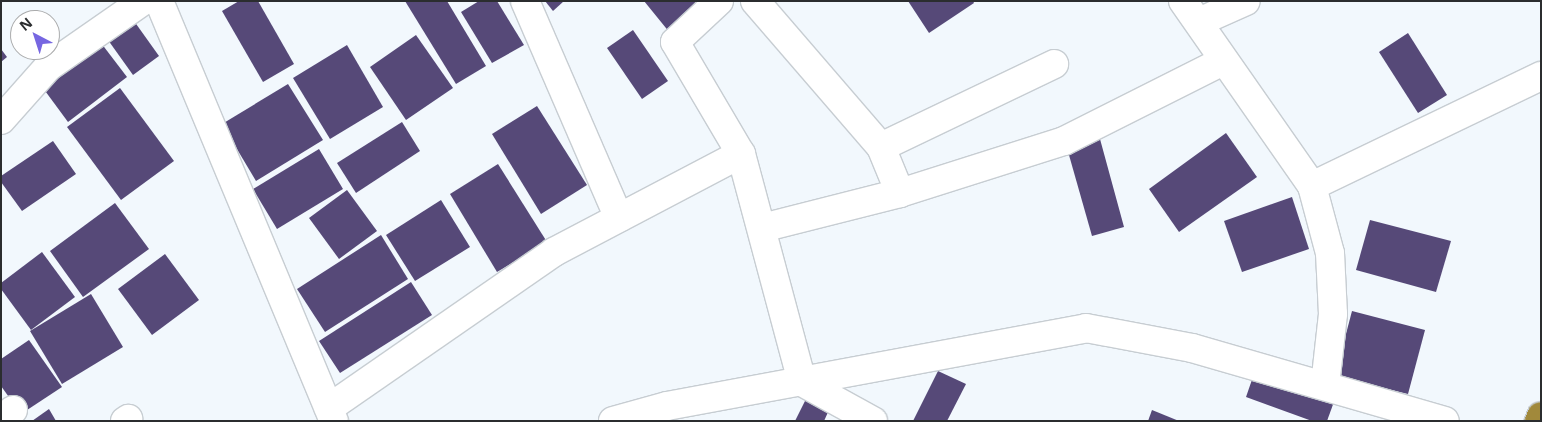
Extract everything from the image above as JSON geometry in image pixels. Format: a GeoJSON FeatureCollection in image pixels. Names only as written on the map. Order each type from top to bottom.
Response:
{"type":"FeatureCollection","features":[{"type":"Feature","properties":{"kind":"highway"},"geometry":{"type":"LineString","coordinates":[[1539,421],[1541,416]]}},
{"type":"Feature","properties":{"kind":"street"},"geometry":{"type":"LineString","coordinates":[[1,120],[48,67],[143,1]]}},
{"type":"Feature","properties":{"kind":"street"},"geometry":{"type":"LineString","coordinates":[[159,1],[331,414],[554,252],[741,154]]}},
{"type":"Feature","properties":{"kind":"street"},"geometry":{"type":"LineString","coordinates":[[525,1],[619,218]]}},
{"type":"Feature","properties":{"kind":"street"},"geometry":{"type":"LineString","coordinates":[[719,1],[675,42],[741,154],[802,382],[873,421]]}},
{"type":"Feature","properties":{"kind":"street"},"geometry":{"type":"LineString","coordinates":[[755,1],[881,148],[900,193]]}},
{"type":"Feature","properties":{"kind":"street"},"geometry":{"type":"LineString","coordinates":[[1183,1],[1199,22],[1223,61],[1312,186],[1330,253],[1333,314],[1325,385]]}},
{"type":"Feature","properties":{"kind":"street"},"geometry":{"type":"LineString","coordinates":[[1199,22],[1246,1]]}},
{"type":"Feature","properties":{"kind":"street"},"geometry":{"type":"LineString","coordinates":[[762,228],[900,193],[1064,141],[1223,61]]}},
{"type":"Feature","properties":{"kind":"street"},"geometry":{"type":"LineString","coordinates":[[881,148],[1054,64]]}},
{"type":"Feature","properties":{"kind":"street"},"geometry":{"type":"LineString","coordinates":[[1312,186],[1541,76]]}},
{"type":"Feature","properties":{"kind":"street"},"geometry":{"type":"LineString","coordinates":[[613,421],[663,413],[802,382],[1086,328],[1192,348],[1445,421]]}},
{"type":"Feature","properties":{"kind":"building"},"geometry":{"type":"Polygon","coordinates":[[[239,1],[258,1],[294,64],[263,82],[222,11],[239,1]]]}},
{"type":"Feature","properties":{"kind":"building"},"geometry":{"type":"Polygon","coordinates":[[[405,1],[447,1],[486,66],[456,84],[405,1]]]}},
{"type":"Feature","properties":{"kind":"building"},"geometry":{"type":"Polygon","coordinates":[[[479,1],[497,1],[524,45],[492,63],[461,12],[479,1]]]}},
{"type":"Feature","properties":{"kind":"building"},"geometry":{"type":"Polygon","coordinates":[[[545,1],[564,1],[553,11],[545,1]]]}},
{"type":"Feature","properties":{"kind":"building"},"geometry":{"type":"Polygon","coordinates":[[[644,1],[696,1],[701,7],[670,33],[644,1]]]}},
{"type":"Feature","properties":{"kind":"building"},"geometry":{"type":"Polygon","coordinates":[[[908,1],[973,1],[974,3],[929,33],[908,1]]]}},
{"type":"Feature","properties":{"kind":"building"},"geometry":{"type":"Polygon","coordinates":[[[134,21],[159,56],[133,75],[108,40],[134,21]]]}},
{"type":"Feature","properties":{"kind":"building"},"geometry":{"type":"Polygon","coordinates":[[[633,30],[668,81],[642,99],[607,48],[633,30]]]}},
{"type":"Feature","properties":{"kind":"building"},"geometry":{"type":"Polygon","coordinates":[[[1408,33],[1447,95],[1418,113],[1379,52],[1408,33]]]}},
{"type":"Feature","properties":{"kind":"building"},"geometry":{"type":"Polygon","coordinates":[[[416,35],[453,88],[406,120],[370,67],[416,35]]]}},
{"type":"Feature","properties":{"kind":"building"},"geometry":{"type":"Polygon","coordinates":[[[98,39],[127,77],[68,122],[40,84],[98,39]]]}},
{"type":"Feature","properties":{"kind":"building"},"geometry":{"type":"Polygon","coordinates":[[[347,45],[383,107],[330,139],[293,78],[347,45]]]}},
{"type":"Feature","properties":{"kind":"building"},"geometry":{"type":"Polygon","coordinates":[[[1,49],[7,57],[1,62],[1,49]]]}},
{"type":"Feature","properties":{"kind":"building"},"geometry":{"type":"Polygon","coordinates":[[[288,84],[323,140],[256,181],[222,124],[288,84]]]}},
{"type":"Feature","properties":{"kind":"building"},"geometry":{"type":"Polygon","coordinates":[[[120,88],[174,161],[121,200],[67,127],[120,88]]]}},
{"type":"Feature","properties":{"kind":"building"},"geometry":{"type":"Polygon","coordinates":[[[537,106],[587,185],[541,214],[492,134],[537,106]]]}},
{"type":"Feature","properties":{"kind":"building"},"geometry":{"type":"Polygon","coordinates":[[[402,122],[420,151],[356,193],[337,163],[402,122]]]}},
{"type":"Feature","properties":{"kind":"building"},"geometry":{"type":"Polygon","coordinates":[[[1226,133],[1257,177],[1179,232],[1149,189],[1226,133]]]}},
{"type":"Feature","properties":{"kind":"building"},"geometry":{"type":"Polygon","coordinates":[[[1100,139],[1124,227],[1092,236],[1067,148],[1100,139]]]}},
{"type":"Feature","properties":{"kind":"building"},"geometry":{"type":"Polygon","coordinates":[[[53,141],[76,174],[22,211],[1,182],[1,176],[53,141]]]}},
{"type":"Feature","properties":{"kind":"building"},"geometry":{"type":"Polygon","coordinates":[[[319,149],[343,189],[277,229],[253,189],[319,149]]]}},
{"type":"Feature","properties":{"kind":"building"},"geometry":{"type":"Polygon","coordinates":[[[498,164],[547,242],[497,272],[450,194],[498,164]]]}},
{"type":"Feature","properties":{"kind":"building"},"geometry":{"type":"Polygon","coordinates":[[[347,190],[377,231],[339,259],[309,218],[347,190]]]}},
{"type":"Feature","properties":{"kind":"building"},"geometry":{"type":"Polygon","coordinates":[[[1292,197],[1309,249],[1242,272],[1224,221],[1292,197]]]}},
{"type":"Feature","properties":{"kind":"building"},"geometry":{"type":"Polygon","coordinates":[[[441,200],[470,247],[415,281],[386,235],[441,200]]]}},
{"type":"Feature","properties":{"kind":"building"},"geometry":{"type":"Polygon","coordinates":[[[115,203],[149,249],[83,297],[50,251],[115,203]]]}},
{"type":"Feature","properties":{"kind":"building"},"geometry":{"type":"Polygon","coordinates":[[[1370,220],[1451,241],[1436,292],[1356,270],[1370,220]]]}},
{"type":"Feature","properties":{"kind":"building"},"geometry":{"type":"Polygon","coordinates":[[[381,235],[408,279],[325,332],[297,289],[381,235]]]}},
{"type":"Feature","properties":{"kind":"building"},"geometry":{"type":"Polygon","coordinates":[[[42,252],[75,297],[31,330],[1,289],[1,283],[42,252]]]}},
{"type":"Feature","properties":{"kind":"building"},"geometry":{"type":"Polygon","coordinates":[[[165,254],[199,300],[152,335],[118,289],[165,254]]]}},
{"type":"Feature","properties":{"kind":"building"},"geometry":{"type":"Polygon","coordinates":[[[411,282],[432,315],[340,373],[319,341],[411,282]]]}},
{"type":"Feature","properties":{"kind":"building"},"geometry":{"type":"Polygon","coordinates":[[[91,294],[123,347],[62,384],[30,331],[91,294]]]}},
{"type":"Feature","properties":{"kind":"building"},"geometry":{"type":"Polygon","coordinates":[[[1352,311],[1425,330],[1408,394],[1335,376],[1352,311]]]}},
{"type":"Feature","properties":{"kind":"building"},"geometry":{"type":"Polygon","coordinates":[[[29,340],[62,387],[21,414],[1,386],[1,359],[29,340]]]}},
{"type":"Feature","properties":{"kind":"building"},"geometry":{"type":"Polygon","coordinates":[[[938,371],[966,384],[947,421],[913,421],[938,371]]]}},
{"type":"Feature","properties":{"kind":"building"},"geometry":{"type":"Polygon","coordinates":[[[1255,371],[1335,399],[1327,421],[1312,421],[1246,397],[1255,371]]]}},
{"type":"Feature","properties":{"kind":"building"},"geometry":{"type":"Polygon","coordinates":[[[806,399],[829,410],[824,421],[795,421],[806,399]]]}},
{"type":"Feature","properties":{"kind":"building"},"geometry":{"type":"Polygon","coordinates":[[[49,409],[56,421],[32,421],[49,409]]]}},
{"type":"Feature","properties":{"kind":"building"},"geometry":{"type":"Polygon","coordinates":[[[1152,410],[1179,421],[1148,421],[1152,410]]]}}]}
